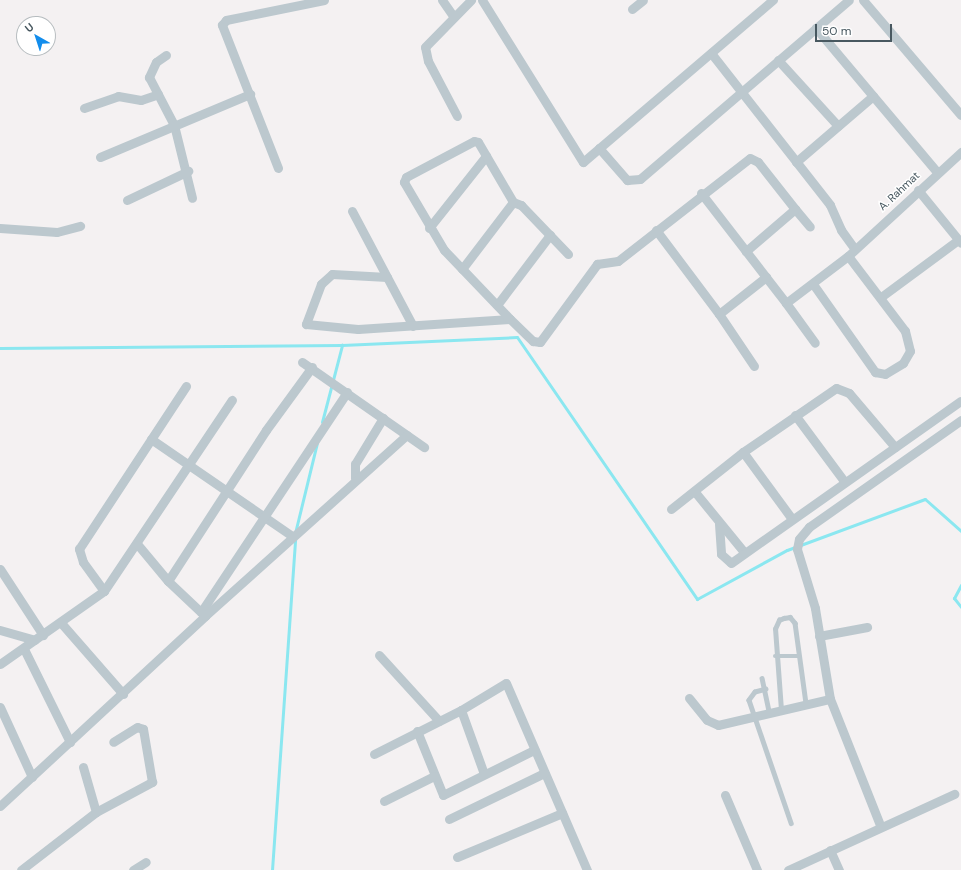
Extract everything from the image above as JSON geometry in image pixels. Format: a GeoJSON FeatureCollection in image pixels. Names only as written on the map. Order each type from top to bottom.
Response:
{"type":"FeatureCollection","features":[{"type":"Feature","properties":{"kind":"street"},"geometry":{"type":"LineString","coordinates":[[278,168],[250,94],[222,31],[224,22],[324,0]]}},
{"type":"Feature","properties":{"kind":"street"},"geometry":{"type":"LineString","coordinates":[[442,0],[453,16]]}},
{"type":"Feature","properties":{"kind":"street"},"geometry":{"type":"LineString","coordinates":[[457,116],[424,52],[428,40],[471,0]]}},
{"type":"Feature","properties":{"kind":"street"},"geometry":{"type":"LineString","coordinates":[[482,0],[583,162],[773,0]]}},
{"type":"Feature","properties":{"kind":"street"},"geometry":{"type":"LineString","coordinates":[[632,9],[643,0]]}},
{"type":"Feature","properties":{"kind":"street"},"geometry":{"type":"LineString","coordinates":[[599,148],[627,180],[635,182],[849,0]]}},
{"type":"Feature","properties":{"kind":"street"},"geometry":{"type":"LineString","coordinates":[[864,0],[961,115]]}},
{"type":"Feature","properties":{"kind":"street"},"geometry":{"type":"LineString","coordinates":[[816,28],[937,172]]}},
{"type":"Feature","properties":{"kind":"street"},"geometry":{"type":"LineString","coordinates":[[711,53],[830,205],[841,230],[854,248]]}},
{"type":"Feature","properties":{"kind":"street"},"geometry":{"type":"LineString","coordinates":[[166,55],[149,72],[158,94],[174,125],[188,171],[192,198]]}},
{"type":"Feature","properties":{"kind":"street"},"geometry":{"type":"LineString","coordinates":[[778,60],[838,126]]}},
{"type":"Feature","properties":{"kind":"street"},"geometry":{"type":"LineString","coordinates":[[84,108],[118,96],[141,100],[158,94]]}},
{"type":"Feature","properties":{"kind":"street"},"geometry":{"type":"LineString","coordinates":[[100,157],[250,94]]}},
{"type":"Feature","properties":{"kind":"street"},"geometry":{"type":"LineString","coordinates":[[796,162],[873,96]]}},
{"type":"Feature","properties":{"kind":"street"},"geometry":{"type":"LineString","coordinates":[[568,254],[521,205],[513,202],[486,156],[474,140],[406,177],[404,182],[429,228],[462,269],[533,341],[540,342],[597,264],[618,261],[701,193],[750,158],[758,162],[810,227]]}},
{"type":"Feature","properties":{"kind":"street","name":"A. Rahmat"},"geometry":{"type":"LineString","coordinates":[[786,303],[848,256],[854,248],[961,152]]}},
{"type":"Feature","properties":{"kind":"street"},"geometry":{"type":"LineString","coordinates":[[429,228],[486,156]]}},
{"type":"Feature","properties":{"kind":"street"},"geometry":{"type":"LineString","coordinates":[[127,200],[188,171]]}},
{"type":"Feature","properties":{"kind":"street"},"geometry":{"type":"LineString","coordinates":[[881,297],[960,242],[918,190]]}},
{"type":"Feature","properties":{"kind":"street"},"geometry":{"type":"LineString","coordinates":[[701,193],[815,343]]}},
{"type":"Feature","properties":{"kind":"street"},"geometry":{"type":"LineString","coordinates":[[462,269],[513,202]]}},
{"type":"Feature","properties":{"kind":"street"},"geometry":{"type":"LineString","coordinates":[[746,251],[795,209]]}},
{"type":"Feature","properties":{"kind":"street"},"geometry":{"type":"LineString","coordinates":[[352,211],[413,326]]}},
{"type":"Feature","properties":{"kind":"street"},"geometry":{"type":"LineString","coordinates":[[0,228],[57,232],[80,226]]}},
{"type":"Feature","properties":{"kind":"street"},"geometry":{"type":"LineString","coordinates":[[656,230],[719,314],[754,366]]}},
{"type":"Feature","properties":{"kind":"street"},"geometry":{"type":"LineString","coordinates":[[497,304],[550,235]]}},
{"type":"Feature","properties":{"kind":"street"},"geometry":{"type":"LineString","coordinates":[[813,284],[869,365],[880,374],[902,363],[910,351],[905,331],[881,297],[848,256]]}},
{"type":"Feature","properties":{"kind":"street"},"geometry":{"type":"LineString","coordinates":[[387,277],[332,274],[321,284],[306,324],[358,329],[510,319]]}},
{"type":"Feature","properties":{"kind":"street"},"geometry":{"type":"LineString","coordinates":[[719,314],[766,277]]}},
{"type":"Feature","properties":{"kind":"street"},"geometry":{"type":"LineString","coordinates":[[302,362],[312,367],[424,447]]}},
{"type":"Feature","properties":{"kind":"street"},"geometry":{"type":"LineString","coordinates":[[168,581],[227,491],[312,367]]}},
{"type":"Feature","properties":{"kind":"street"},"geometry":{"type":"LineString","coordinates":[[104,591],[83,562],[79,549],[186,386]]}},
{"type":"Feature","properties":{"kind":"street"},"geometry":{"type":"LineString","coordinates":[[670,509],[696,492],[743,452],[829,391],[840,388],[849,392],[895,447]]}},
{"type":"Feature","properties":{"kind":"street"},"geometry":{"type":"LineString","coordinates":[[203,614],[347,392]]}},
{"type":"Feature","properties":{"kind":"street"},"geometry":{"type":"LineString","coordinates":[[0,664],[62,624],[104,591],[138,545],[188,464],[232,400]]}},
{"type":"Feature","properties":{"kind":"street"},"geometry":{"type":"LineString","coordinates":[[719,524],[718,539],[725,560],[731,563],[744,552],[844,481],[961,401]]}},
{"type":"Feature","properties":{"kind":"street"},"geometry":{"type":"LineString","coordinates":[[795,415],[844,481]]}},
{"type":"Feature","properties":{"kind":"street"},"geometry":{"type":"LineString","coordinates":[[355,478],[355,464],[383,418]]}},
{"type":"Feature","properties":{"kind":"street"},"geometry":{"type":"LineString","coordinates":[[880,825],[830,699],[819,636],[816,608],[797,549],[799,539],[809,527],[961,420]]}},
{"type":"Feature","properties":{"kind":"street"},"geometry":{"type":"LineString","coordinates":[[0,806],[123,694],[203,614],[294,535],[355,478],[407,435]]}},
{"type":"Feature","properties":{"kind":"street"},"geometry":{"type":"LineString","coordinates":[[151,439],[264,518],[294,535]]}},
{"type":"Feature","properties":{"kind":"street"},"geometry":{"type":"LineString","coordinates":[[743,452],[792,519]]}},
{"type":"Feature","properties":{"kind":"street"},"geometry":{"type":"LineString","coordinates":[[696,492],[719,524],[744,552]]}},
{"type":"Feature","properties":{"kind":"street"},"geometry":{"type":"LineString","coordinates":[[138,545],[168,581],[203,614]]}},
{"type":"Feature","properties":{"kind":"street"},"geometry":{"type":"LineString","coordinates":[[0,569],[43,635]]}},
{"type":"Feature","properties":{"kind":"street"},"geometry":{"type":"LineString","coordinates":[[62,624],[123,694]]}},
{"type":"Feature","properties":{"kind":"street"},"geometry":{"type":"LineString","coordinates":[[819,636],[867,627]]}},
{"type":"Feature","properties":{"kind":"street"},"geometry":{"type":"LineString","coordinates":[[0,630],[35,640]]}},
{"type":"Feature","properties":{"kind":"street"},"geometry":{"type":"LineString","coordinates":[[24,649],[70,742]]}},
{"type":"Feature","properties":{"kind":"street"},"geometry":{"type":"LineString","coordinates":[[379,654],[438,721]]}},
{"type":"Feature","properties":{"kind":"street"},"geometry":{"type":"LineString","coordinates":[[374,754],[461,710],[506,683],[587,870]]}},
{"type":"Feature","properties":{"kind":"street"},"geometry":{"type":"LineString","coordinates":[[689,698],[707,720],[718,725],[806,703],[830,699]]}},
{"type":"Feature","properties":{"kind":"street"},"geometry":{"type":"LineString","coordinates":[[0,707],[32,777]]}},
{"type":"Feature","properties":{"kind":"street"},"geometry":{"type":"LineString","coordinates":[[461,710],[484,774]]}},
{"type":"Feature","properties":{"kind":"street"},"geometry":{"type":"LineString","coordinates":[[21,870],[96,812],[153,779],[141,727],[113,742]]}},
{"type":"Feature","properties":{"kind":"street"},"geometry":{"type":"LineString","coordinates":[[418,731],[441,794],[445,795],[534,750]]}},
{"type":"Feature","properties":{"kind":"street"},"geometry":{"type":"LineString","coordinates":[[83,767],[96,812]]}},
{"type":"Feature","properties":{"kind":"street"},"geometry":{"type":"LineString","coordinates":[[449,818],[544,773]]}},
{"type":"Feature","properties":{"kind":"street"},"geometry":{"type":"LineString","coordinates":[[384,801],[434,776]]}},
{"type":"Feature","properties":{"kind":"street"},"geometry":{"type":"LineString","coordinates":[[788,870],[880,825],[954,794]]}},
{"type":"Feature","properties":{"kind":"street"},"geometry":{"type":"LineString","coordinates":[[725,795],[757,870]]}},
{"type":"Feature","properties":{"kind":"street"},"geometry":{"type":"LineString","coordinates":[[457,857],[562,813]]}},
{"type":"Feature","properties":{"kind":"street"},"geometry":{"type":"LineString","coordinates":[[830,850],[839,870]]}},
{"type":"Feature","properties":{"kind":"street"},"geometry":{"type":"LineString","coordinates":[[133,870],[146,862]]}},
{"type":"Feature","properties":{"kind":"lane"},"geometry":{"type":"LineString","coordinates":[[781,710],[775,656],[779,620],[790,617],[795,623],[806,703]]}},
{"type":"Feature","properties":{"kind":"lane"},"geometry":{"type":"LineString","coordinates":[[775,656],[799,656]]}},
{"type":"Feature","properties":{"kind":"lane"},"geometry":{"type":"LineString","coordinates":[[762,678],[766,689],[769,712]]}},
{"type":"Feature","properties":{"kind":"lane"},"geometry":{"type":"LineString","coordinates":[[766,689],[750,696],[752,717],[790,823]]}},
{"type":"Feature","properties":{"kind":"waterway"},"geometry":{"type":"LineString","coordinates":[[0,348],[342,345],[517,337],[697,599],[787,550],[925,499],[961,531]]}},
{"type":"Feature","properties":{"kind":"waterway"},"geometry":{"type":"LineString","coordinates":[[322,422],[342,345]]}},
{"type":"Feature","properties":{"kind":"waterway"},"geometry":{"type":"LineString","coordinates":[[295,533],[317,443]]}},
{"type":"Feature","properties":{"kind":"waterway"},"geometry":{"type":"LineString","coordinates":[[272,870],[295,539]]}},
{"type":"Feature","properties":{"kind":"waterway"},"geometry":{"type":"LineString","coordinates":[[961,585],[954,598],[961,607]]}}]}
